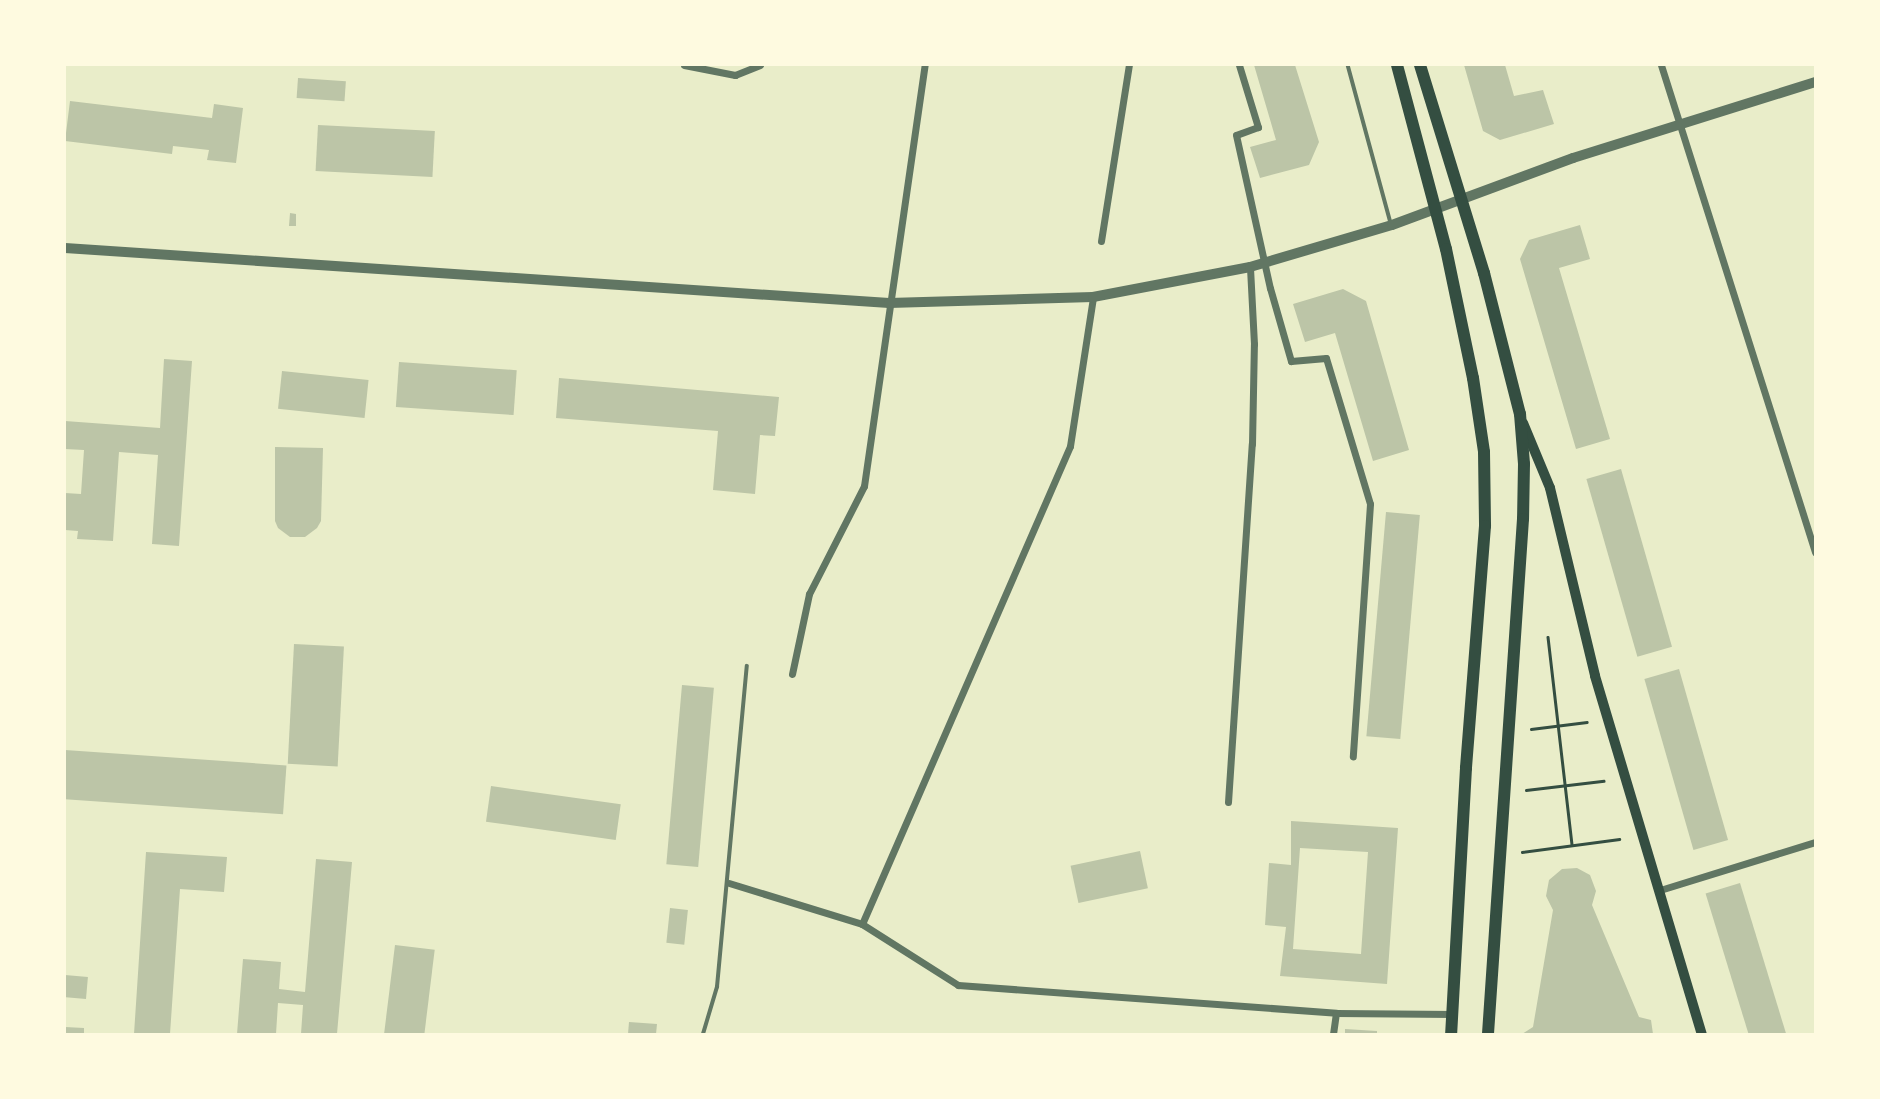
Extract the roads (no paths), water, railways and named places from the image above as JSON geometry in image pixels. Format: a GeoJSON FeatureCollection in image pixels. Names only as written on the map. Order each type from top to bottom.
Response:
{"type":"FeatureCollection","features":[{"type":"Feature","properties":{"kind":"main road"},"geometry":{"type":"LineString","coordinates":[[1397,65],[1436,206],[1473,378],[1484,452],[1485,526],[1466,768],[1451,1034]]}},
{"type":"Feature","properties":{"kind":"main road"},"geometry":{"type":"LineString","coordinates":[[1420,65],[1484,273],[1520,414],[1550,488],[1595,677],[1702,1034]]}},
{"type":"Feature","properties":{"kind":"main road"},"geometry":{"type":"LineString","coordinates":[[1488,1034],[1523,519],[1520,414]]}},
{"type":"Feature","properties":{"kind":"street"},"geometry":{"type":"LineString","coordinates":[[684,65],[734,75],[760,65]]}},
{"type":"Feature","properties":{"kind":"street"},"geometry":{"type":"LineString","coordinates":[[792,674],[809,594],[864,486],[925,65]]}},
{"type":"Feature","properties":{"kind":"street"},"geometry":{"type":"LineString","coordinates":[[1101,241],[1129,65]]}},
{"type":"Feature","properties":{"kind":"street"},"geometry":{"type":"LineString","coordinates":[[1240,65],[1258,127],[1236,135],[1258,222],[1264,263],[1291,361],[1326,358],[1370,504],[1353,756]]}},
{"type":"Feature","properties":{"kind":"street"},"geometry":{"type":"LineString","coordinates":[[1661,65],[1815,552]]}},
{"type":"Feature","properties":{"kind":"street"},"geometry":{"type":"LineString","coordinates":[[65,248],[889,303],[1093,297],[1250,267],[1392,225],[1460,197],[1815,82]]}},
{"type":"Feature","properties":{"kind":"street"},"geometry":{"type":"LineString","coordinates":[[1228,803],[1252,444],[1254,344],[1250,267]]}},
{"type":"Feature","properties":{"kind":"street"},"geometry":{"type":"LineString","coordinates":[[862,924],[1070,446],[1093,297]]}},
{"type":"Feature","properties":{"kind":"street"},"geometry":{"type":"LineString","coordinates":[[1660,890],[1815,842]]}},
{"type":"Feature","properties":{"kind":"street"},"geometry":{"type":"LineString","coordinates":[[729,883],[862,924],[958,985],[1336,1013],[1452,1014]]}},
{"type":"Feature","properties":{"kind":"street"},"geometry":{"type":"LineString","coordinates":[[1333,1034],[1336,1013]]}},
{"type":"Feature","properties":{"kind":"lane"},"geometry":{"type":"LineString","coordinates":[[1348,65],[1392,225]]}},
{"type":"Feature","properties":{"kind":"lane"},"geometry":{"type":"LineString","coordinates":[[703,1034],[717,988],[729,883],[747,666]]}}]}
